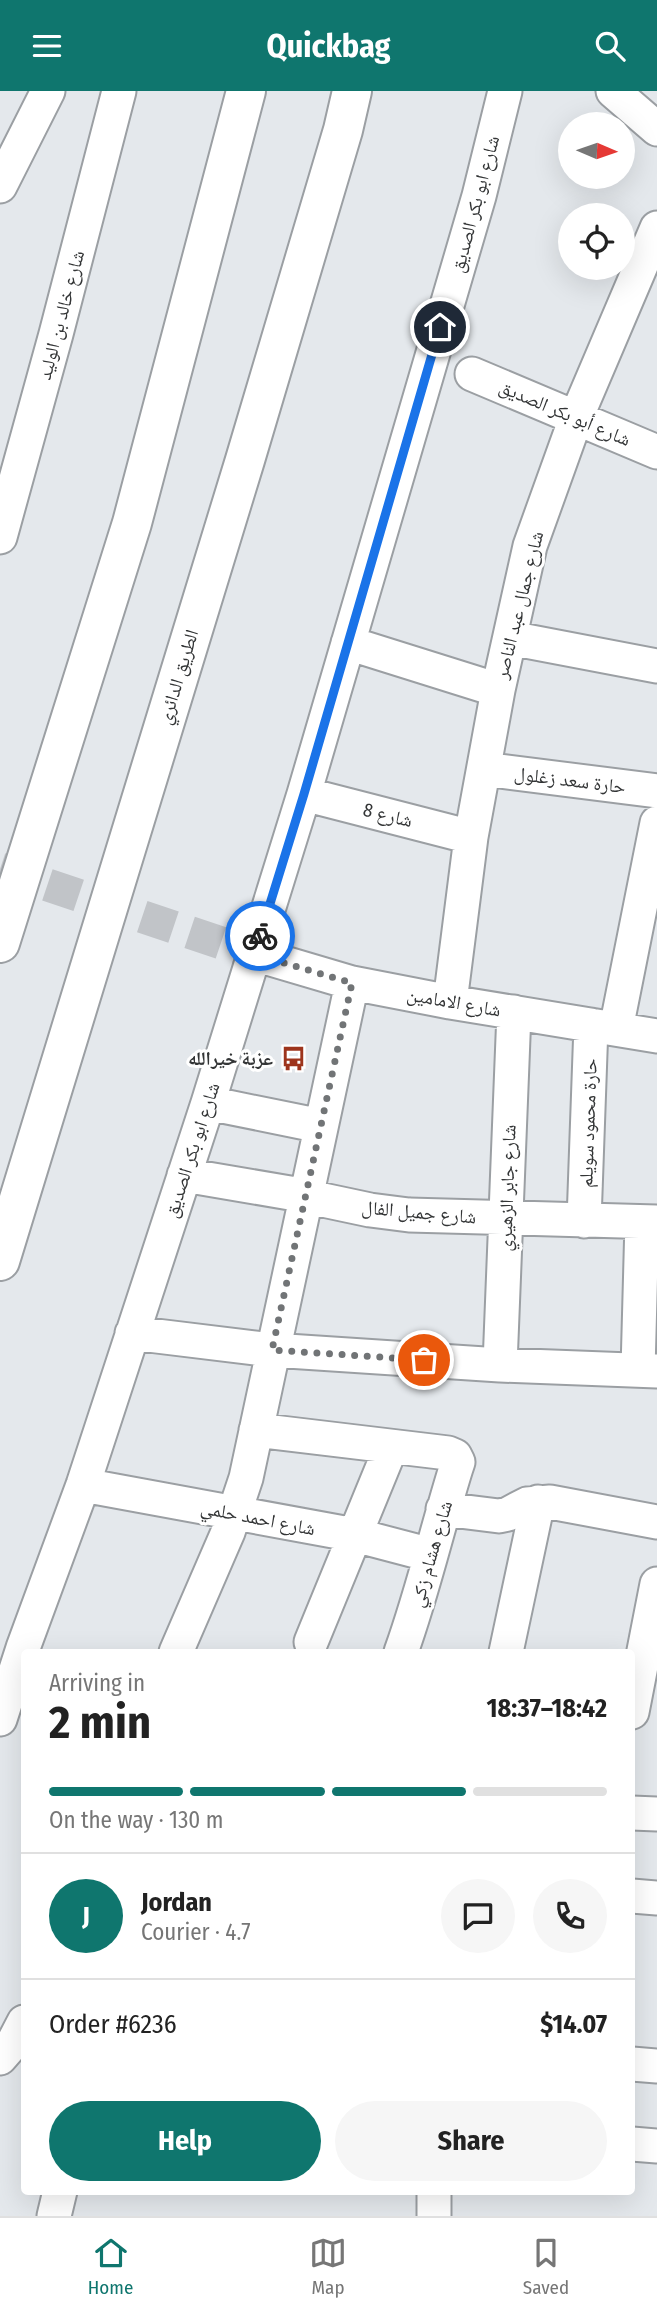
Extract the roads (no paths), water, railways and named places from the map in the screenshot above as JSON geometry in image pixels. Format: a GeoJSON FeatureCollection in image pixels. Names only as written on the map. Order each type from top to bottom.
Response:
{"type":"FeatureCollection","features":[{"type":"Feature","properties":{"kind":"highway"},"geometry":{"type":"LineString","coordinates":[[0,943],[132,523],[246,91]]}},
{"type":"Feature","properties":{"kind":"highway","name":"الطريق الدائري"},"geometry":{"type":"LineString","coordinates":[[0,1261],[245,460],[343,130],[352,91]]}},
{"type":"Feature","properties":{"kind":"street"},"geometry":{"type":"LineString","coordinates":[[0,186],[48,91]]}},
{"type":"Feature","properties":{"kind":"street","name":"شارع خالد بن الوليد"},"geometry":{"type":"LineString","coordinates":[[0,537],[119,91]]}},
{"type":"Feature","properties":{"kind":"street","name":"شارع ابو بكر الصديق"},"geometry":{"type":"LineString","coordinates":[[29,1649],[208,1103],[304,794],[479,195],[505,91]]}},
{"type":"Feature","properties":{"kind":"street"},"geometry":{"type":"LineString","coordinates":[[479,195],[491,185],[505,165],[526,91]]}},
{"type":"Feature","properties":{"kind":"street"},"geometry":{"type":"LineString","coordinates":[[612,91],[657,129]]}},
{"type":"Feature","properties":{"kind":"street","name":"شارع جمال عبد الناصر"},"geometry":{"type":"LineString","coordinates":[[450,1002],[471,837],[498,690],[530,546],[576,418],[657,228]]}},
{"type":"Feature","properties":{"kind":"street","name":"شارع أبو بكر الصديق"},"geometry":{"type":"LineString","coordinates":[[472,374],[657,452]]}},
{"type":"Feature","properties":{"kind":"street"},"geometry":{"type":"LineString","coordinates":[[510,638],[657,666]]}},
{"type":"Feature","properties":{"kind":"street"},"geometry":{"type":"LineString","coordinates":[[348,643],[498,690]]}},
{"type":"Feature","properties":{"kind":"street","name":"حارة سعد زغلول"},"geometry":{"type":"LineString","coordinates":[[484,769],[657,791]]}},
{"type":"Feature","properties":{"kind":"street","name":"شارع 8"},"geometry":{"type":"LineString","coordinates":[[304,794],[471,837]]}},
{"type":"Feature","properties":{"kind":"street","name":"حارة محمود سويلم"},"geometry":{"type":"LineString","coordinates":[[584,1221],[603,1027],[657,823]]}},
{"type":"Feature","properties":{"kind":"street","name":"شارع الامامين"},"geometry":{"type":"LineString","coordinates":[[254,954],[352,983],[657,1036]]}},
{"type":"Feature","properties":{"kind":"street"},"geometry":{"type":"LineString","coordinates":[[177,1649],[236,1514],[352,983]]}},
{"type":"Feature","properties":{"kind":"street","name":"شارع جابر الزهيري"},"geometry":{"type":"LineString","coordinates":[[500,1364],[514,1012]]}},
{"type":"Feature","properties":{"kind":"street"},"geometry":{"type":"LineString","coordinates":[[208,1103],[321,1126]]}},
{"type":"Feature","properties":{"kind":"street","name":"شارع جميل الفال"},"geometry":{"type":"LineString","coordinates":[[184,1175],[409,1215],[650,1222]]}},
{"type":"Feature","properties":{"kind":"street"},"geometry":{"type":"LineString","coordinates":[[132,1333],[272,1350],[647,1371],[650,1222]]}},
{"type":"Feature","properties":{"kind":"street"},"geometry":{"type":"LineString","coordinates":[[256,1430],[391,1447],[311,1642]]}},
{"type":"Feature","properties":{"kind":"street","name":"شارع هشام زكي"},"geometry":{"type":"LineString","coordinates":[[391,1447],[448,1453],[455,1456],[458,1462],[418,1605],[402,1649]]}},
{"type":"Feature","properties":{"kind":"street","name":"شارع احمد حلمي"},"geometry":{"type":"LineString","coordinates":[[83,1485],[355,1535],[431,1555]]}},
{"type":"Feature","properties":{"kind":"street"},"geometry":{"type":"LineString","coordinates":[[507,1649],[538,1502]]}},
{"type":"Feature","properties":{"kind":"street"},"geometry":{"type":"LineString","coordinates":[[443,1509],[499,1516],[527,1504],[550,1502],[657,1522]]}},
{"type":"Feature","properties":{"kind":"street"},"geometry":{"type":"LineString","coordinates":[[635,1697],[657,1584]]}},
{"type":"Feature","properties":{"kind":"street","name":"شارع ابو بكر الصديق"},"geometry":{"type":"LineString","coordinates":[[0,1719],[21,1669]]}},
{"type":"Feature","properties":{"kind":"street"},"geometry":{"type":"LineString","coordinates":[[635,1812],[657,1814]]}},
{"type":"Feature","properties":{"kind":"street"},"geometry":{"type":"LineString","coordinates":[[635,1896],[657,1898]]}},
{"type":"Feature","properties":{"kind":"street"},"geometry":{"type":"LineString","coordinates":[[0,2058],[13,2043],[21,2028]]}},
{"type":"Feature","properties":{"kind":"street"},"geometry":{"type":"LineString","coordinates":[[635,2064],[657,2066]]}},
{"type":"Feature","properties":{"kind":"street"},"geometry":{"type":"LineString","coordinates":[[635,2144],[657,2146]]}},
{"type":"Feature","properties":{"kind":"street"},"geometry":{"type":"LineString","coordinates":[[54,2216],[59,2195]]}},
{"type":"Feature","properties":{"kind":"street"},"geometry":{"type":"LineString","coordinates":[[434,2195],[434,2216]]}},
{"type":"Feature","properties":{"kind":"tunnel"},"geometry":{"type":"LineString","coordinates":[[0,869],[254,954]]}},
{"type":"Feature","properties":{"kind":"place","name":"عزبة خيرالله"},"geometry":{"type":"Point","coordinates":[293,1058]}}]}
